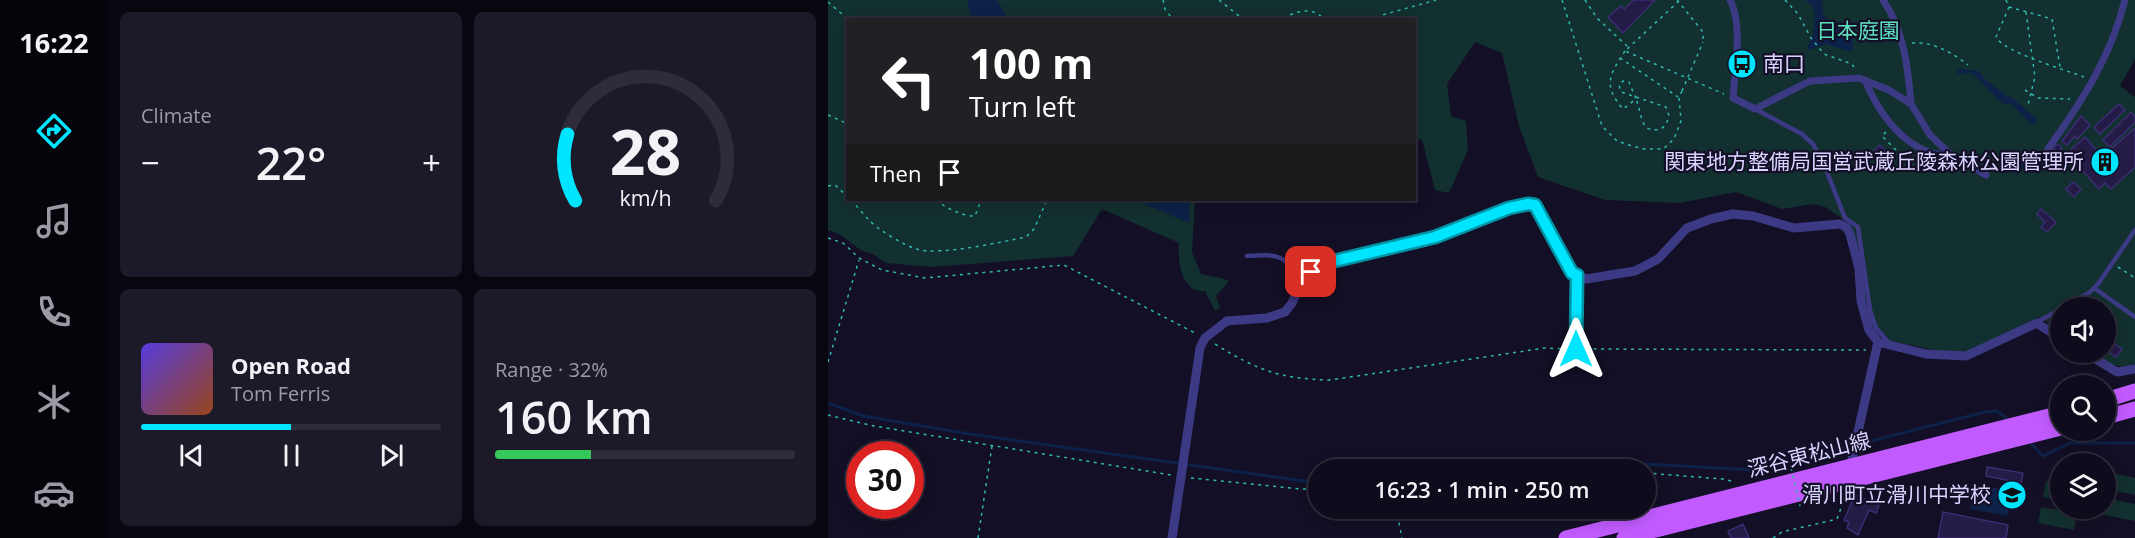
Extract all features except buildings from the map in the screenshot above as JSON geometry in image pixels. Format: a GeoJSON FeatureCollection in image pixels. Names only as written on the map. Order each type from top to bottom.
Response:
{"type":"FeatureCollection","features":[{"type":"Feature","properties":{"kind":"main road"},"geometry":{"type":"LineString","coordinates":[[2116,397],[2135,391]]}},
{"type":"Feature","properties":{"kind":"main road"},"geometry":{"type":"LineString","coordinates":[[2116,415],[2135,410]]}},
{"type":"Feature","properties":{"kind":"main road","name":"深谷東松山線"},"geometry":{"type":"LineString","coordinates":[[1624,538],[1850,474],[2006,426],[2050,416]]}},
{"type":"Feature","properties":{"kind":"main road","name":"深谷東松山線"},"geometry":{"type":"LineString","coordinates":[[1566,538],[2050,431]]}},
{"type":"Feature","properties":{"kind":"street"},"geometry":{"type":"LineString","coordinates":[[1730,0],[1734,6],[1736,28],[1733,98],[1755,109],[1810,81],[1862,79],[1889,90],[1911,104]]}},
{"type":"Feature","properties":{"kind":"street"},"geometry":{"type":"LineString","coordinates":[[1883,0],[1894,18],[1902,44],[1911,104],[1930,135],[1950,154],[1986,176]]}},
{"type":"Feature","properties":{"kind":"street"},"geometry":{"type":"LineString","coordinates":[[2048,149],[2094,81],[2115,34],[2125,0]]}},
{"type":"Feature","properties":{"kind":"street"},"geometry":{"type":"LineString","coordinates":[[1862,79],[1873,100],[1893,126],[1914,144],[1933,154],[1950,154]]}},
{"type":"Feature","properties":{"kind":"street"},"geometry":{"type":"LineString","coordinates":[[1172,538],[1200,348],[1205,338],[1216,327],[1227,321],[1267,318],[1285,312],[1304,279],[1322,264],[1435,237],[1509,208],[1528,204],[1535,205],[1572,273],[1586,279],[1635,271],[1658,259],[1687,228],[1733,214],[1753,216],[1794,228],[1840,224],[1846,227],[1859,268],[1861,301],[1869,330],[1877,346],[1850,474]]}},
{"type":"Feature","properties":{"kind":"street"},"geometry":{"type":"LineString","coordinates":[[1576,349],[1577,275]]}},
{"type":"Feature","properties":{"kind":"street"},"geometry":{"type":"LineString","coordinates":[[1877,346],[1891,346],[1926,354],[1966,356],[2037,323],[2050,332]]}},
{"type":"Feature","properties":{"kind":"street"},"geometry":{"type":"LineString","coordinates":[[2102,363],[2117,372],[2135,369]]}},
{"type":"Feature","properties":{"kind":"lane"},"geometry":{"type":"LineString","coordinates":[[1755,109],[1802,134],[1813,144],[1826,167],[1845,218],[1858,227],[1870,310],[1876,328],[1891,346]]}},
{"type":"Feature","properties":{"kind":"lane"},"geometry":{"type":"LineString","coordinates":[[2080,297],[2094,288],[2135,230]]}},
{"type":"Feature","properties":{"kind":"lane"},"geometry":{"type":"LineString","coordinates":[[1247,256],[1274,255],[1284,259],[1304,279]]}},
{"type":"Feature","properties":{"kind":"lane"},"geometry":{"type":"LineString","coordinates":[[2094,288],[2135,317]]}},
{"type":"Feature","properties":{"kind":"lane"},"geometry":{"type":"LineString","coordinates":[[2037,323],[2050,315]]}},
{"type":"Feature","properties":{"kind":"path"},"geometry":{"type":"LineString","coordinates":[[1163,0],[1165,9],[1172,18]]}},
{"type":"Feature","properties":{"kind":"path"},"geometry":{"type":"LineString","coordinates":[[1219,0],[1242,18]]}},
{"type":"Feature","properties":{"kind":"path"},"geometry":{"type":"LineString","coordinates":[[1380,18],[1382,15],[1436,0]]}},
{"type":"Feature","properties":{"kind":"path"},"geometry":{"type":"LineString","coordinates":[[1562,0],[1602,126],[1617,141],[1644,149],[1663,149],[1674,139],[1681,121],[1679,97],[1703,42],[1703,32],[1678,1],[1625,51],[1610,78],[1610,91],[1623,109],[1636,99]]}},
{"type":"Feature","properties":{"kind":"path"},"geometry":{"type":"LineString","coordinates":[[1585,0],[1597,18],[1629,48]]}},
{"type":"Feature","properties":{"kind":"path"},"geometry":{"type":"LineString","coordinates":[[1785,0],[1798,14],[1811,38],[1824,54],[1852,64],[1862,79]]}},
{"type":"Feature","properties":{"kind":"path"},"geometry":{"type":"LineString","coordinates":[[2006,0],[2009,7],[1996,37],[1998,42],[2010,50],[2094,81]]}},
{"type":"Feature","properties":{"kind":"path"},"geometry":{"type":"LineString","coordinates":[[828,2],[847,18]]}},
{"type":"Feature","properties":{"kind":"path"},"geometry":{"type":"LineString","coordinates":[[2009,7],[2052,19],[2060,68]]}},
{"type":"Feature","properties":{"kind":"path"},"geometry":{"type":"LineString","coordinates":[[1282,18],[1306,10],[1318,13],[1323,18]]}},
{"type":"Feature","properties":{"kind":"path"},"geometry":{"type":"LineString","coordinates":[[2026,12],[2035,76],[2028,105]]}},
{"type":"Feature","properties":{"kind":"path"},"geometry":{"type":"LineString","coordinates":[[1902,44],[1921,42],[1954,54],[1968,65]]}},
{"type":"Feature","properties":{"kind":"path"},"geometry":{"type":"LineString","coordinates":[[1625,51],[1733,98]]}},
{"type":"Feature","properties":{"kind":"path"},"geometry":{"type":"LineString","coordinates":[[1620,58],[1679,97]]}},
{"type":"Feature","properties":{"kind":"path"},"geometry":{"type":"LineString","coordinates":[[1636,99],[1621,92],[1619,88],[1623,81],[1629,82],[1636,99],[1640,107],[1640,118],[1646,128],[1654,131],[1661,130],[1666,125],[1669,116],[1666,107],[1636,99]]}},
{"type":"Feature","properties":{"kind":"path"},"geometry":{"type":"LineString","coordinates":[[2025,90],[2038,98],[2082,100]]}},
{"type":"Feature","properties":{"kind":"path"},"geometry":{"type":"LineString","coordinates":[[828,115],[846,123]]}},
{"type":"Feature","properties":{"kind":"path"},"geometry":{"type":"LineString","coordinates":[[1893,126],[1882,136],[1902,156],[1914,144]]}},
{"type":"Feature","properties":{"kind":"path"},"geometry":{"type":"LineString","coordinates":[[828,186],[835,185],[846,194]]}},
{"type":"Feature","properties":{"kind":"path"},"geometry":{"type":"LineString","coordinates":[[852,201],[870,222],[917,249],[932,250],[956,249],[1026,237],[1034,229],[1047,201]]}},
{"type":"Feature","properties":{"kind":"path"},"geometry":{"type":"LineString","coordinates":[[937,201],[944,207],[968,216],[975,216],[981,201]]}},
{"type":"Feature","properties":{"kind":"path"},"geometry":{"type":"LineString","coordinates":[[828,238],[843,243],[859,258],[882,270],[925,278],[1065,265],[1266,372],[1302,379],[1330,380],[1545,348],[1877,346]]}},
{"type":"Feature","properties":{"kind":"path"},"geometry":{"type":"LineString","coordinates":[[828,362],[859,258]]}},
{"type":"Feature","properties":{"kind":"path"},"geometry":{"type":"LineString","coordinates":[[2117,266],[2135,278]]}},
{"type":"Feature","properties":{"kind":"path"},"geometry":{"type":"LineString","coordinates":[[828,415],[874,426],[1181,477],[1308,489]]}},
{"type":"Feature","properties":{"kind":"path"},"geometry":{"type":"LineString","coordinates":[[978,538],[992,445]]}},
{"type":"Feature","properties":{"kind":"path"},"geometry":{"type":"LineString","coordinates":[[1791,468],[1800,506]]}},
{"type":"Feature","properties":{"kind":"path"},"geometry":{"type":"LineString","coordinates":[[1656,474],[1723,479],[1734,482]]}},
{"type":"Feature","properties":{"kind":"path"},"geometry":{"type":"LineString","coordinates":[[1773,538],[1782,532],[1837,519],[1847,492],[1850,474]]}},
{"type":"Feature","properties":{"kind":"path"},"geometry":{"type":"LineString","coordinates":[[1398,519],[1402,538]]}},
{"type":"Feature","properties":{"kind":"green space","name":"日本庭園"},"geometry":{"type":"Polygon","coordinates":[[[828,0],[2135,0],[2135,59],[2120,86],[2135,97],[2135,364],[2128,366],[2117,366],[2110,363],[2116,363],[2116,297],[2050,297],[2050,324],[2039,317],[1969,352],[1938,351],[1882,339],[1872,327],[1866,308],[1852,230],[1847,222],[1825,207],[1814,204],[1782,209],[1736,192],[1680,203],[1605,200],[1538,177],[1519,126],[1502,53],[1475,42],[1447,84],[1451,116],[1466,121],[1468,150],[1449,193],[1435,190],[1422,140],[1416,138],[1416,18],[846,18],[846,201],[1195,201],[1192,252],[1201,274],[1229,281],[1216,296],[1220,307],[1215,311],[1205,291],[1197,290],[1186,282],[1180,266],[1179,243],[1102,209],[1073,256],[931,267],[886,263],[873,254],[862,251],[839,234],[828,230],[828,0]]]}},
{"type":"Feature","properties":{"kind":"green space"},"geometry":{"type":"Polygon","coordinates":[[[2116,474],[2135,478],[2135,495],[2116,491],[2116,474]]]}},
{"type":"Feature","properties":{"kind":"green space"},"geometry":{"type":"Polygon","coordinates":[[[2046,481],[2050,482],[2050,499],[2043,497],[2046,481]]]}},
{"type":"Feature","properties":{"kind":"green space"},"geometry":{"type":"Polygon","coordinates":[[[2116,500],[2135,504],[2135,521],[2116,517],[2116,500]]]}},
{"type":"Feature","properties":{"kind":"green space"},"geometry":{"type":"Polygon","coordinates":[[[2041,507],[2050,508],[2050,519],[2076,519],[2074,530],[2038,523],[2041,507]]]}},
{"type":"Feature","properties":{"kind":"water"},"geometry":{"type":"Polygon","coordinates":[[[967,0],[997,0],[1007,18],[972,18],[967,0]]]}},
{"type":"Feature","properties":{"kind":"water"},"geometry":{"type":"Polygon","coordinates":[[[1805,0],[1822,0],[1823,14],[1831,23],[1843,24],[1853,32],[1853,50],[1848,51],[1826,44],[1809,50],[1807,46],[1813,36],[1815,16],[1812,5],[1805,0]]]}},
{"type":"Feature","properties":{"kind":"water"},"geometry":{"type":"Polygon","coordinates":[[[1959,69],[1979,71],[1986,80],[2035,117],[2037,120],[2033,126],[2010,103],[2005,105],[1971,73],[1958,74],[1956,72],[1959,69]]]}},
{"type":"Feature","properties":{"kind":"water"},"geometry":{"type":"Polygon","coordinates":[[[2016,154],[2026,165],[2016,175],[2006,165],[2016,154]]]}},
{"type":"Feature","properties":{"kind":"water"},"geometry":{"type":"Polygon","coordinates":[[[1137,201],[1190,201],[1189,223],[1137,201]]]}},
{"type":"Feature","properties":{"kind":"water"},"geometry":{"type":"Polygon","coordinates":[[[1975,484],[2013,491],[2008,516],[1970,509],[1975,484]]]}},
{"type":"Feature","properties":{"kind":"waterway"},"geometry":{"type":"LineString","coordinates":[[828,403],[863,416],[970,434],[1308,481]]}},
{"type":"Feature","properties":{"kind":"waterway"},"geometry":{"type":"LineString","coordinates":[[1656,465],[1756,470],[1985,412],[1997,411],[2010,421]]}},
{"type":"Feature","properties":{"kind":"waterway"},"geometry":{"type":"LineString","coordinates":[[2029,441],[2043,456],[2070,443],[2135,443]]}},
{"type":"Feature","properties":{"kind":"place","name":"南口"},"geometry":{"type":"Point","coordinates":[1742,64]}},
{"type":"Feature","properties":{"kind":"place","name":"関東地方整備局国営武蔵丘陵森林公園管理所"},"geometry":{"type":"Point","coordinates":[2105,162]}},
{"type":"Feature","properties":{"kind":"place","name":"滑川町立滑川中学校"},"geometry":{"type":"Point","coordinates":[2012,495]}},
{"type":"Feature","properties":{"kind":"route"},"geometry":{"type":"LineString","coordinates":[[1311,272],[1322,264],[1435,237],[1509,208],[1535,205],[1572,273],[1577,275],[1576,349]]}}]}
